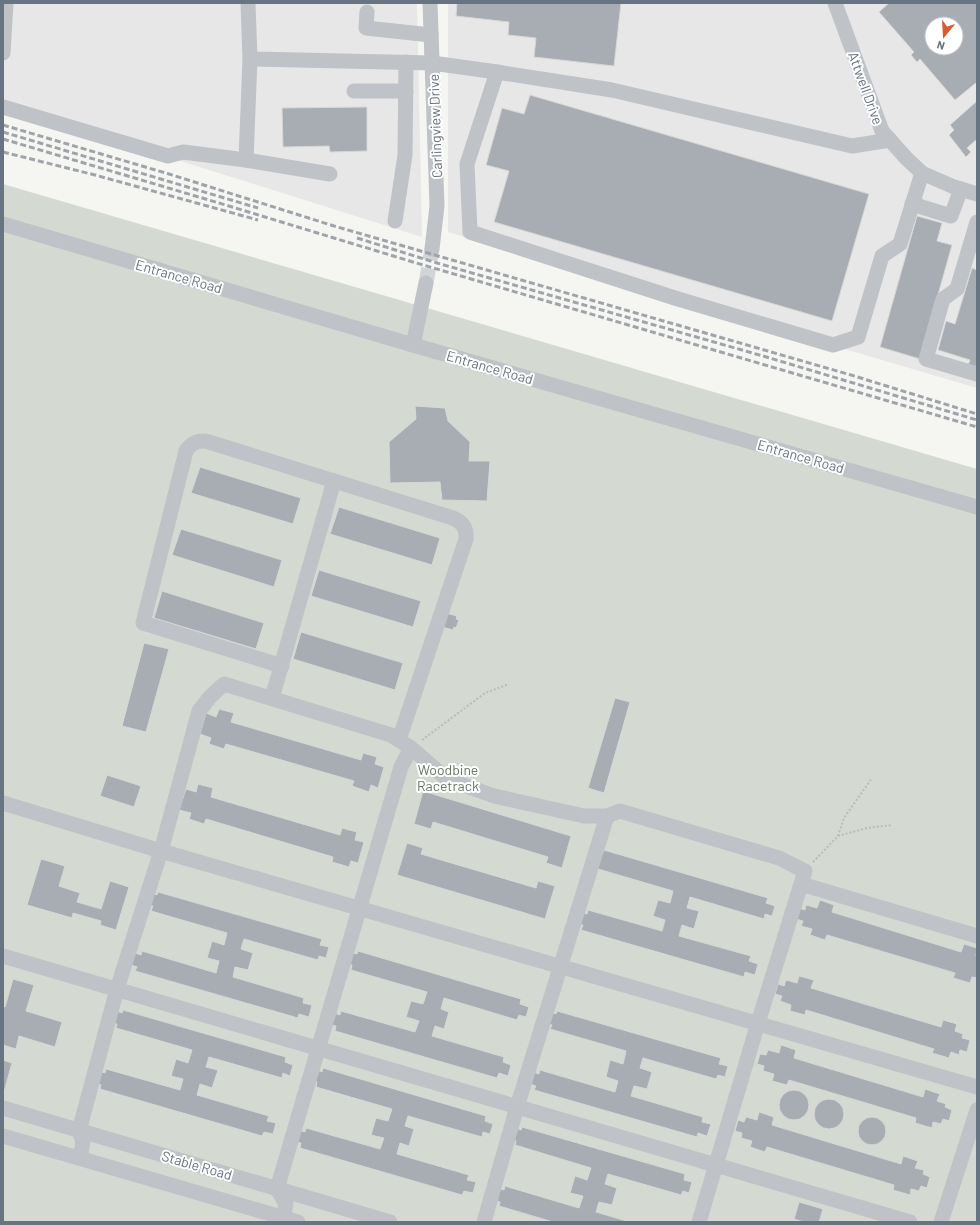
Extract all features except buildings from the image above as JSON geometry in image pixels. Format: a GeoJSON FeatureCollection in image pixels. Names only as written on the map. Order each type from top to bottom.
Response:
{"type":"FeatureCollection","features":[{"type":"Feature","properties":{"kind":"street"},"geometry":{"type":"LineString","coordinates":[[3,54],[6,3]]}},
{"type":"Feature","properties":{"kind":"street"},"geometry":{"type":"LineString","coordinates":[[246,160],[250,59],[248,3]]}},
{"type":"Feature","properties":{"kind":"street","name":"Carlingview Drive"},"geometry":{"type":"LineString","coordinates":[[430,3],[438,206],[432,249]]}},
{"type":"Feature","properties":{"kind":"street","name":"Attwell Drive"},"geometry":{"type":"LineString","coordinates":[[835,3],[882,131],[922,173],[977,194]]}},
{"type":"Feature","properties":{"kind":"street"},"geometry":{"type":"LineString","coordinates":[[367,12],[366,28],[431,35]]}},
{"type":"Feature","properties":{"kind":"street"},"geometry":{"type":"LineString","coordinates":[[250,59],[432,63],[612,90],[852,146],[890,140]]}},
{"type":"Feature","properties":{"kind":"street"},"geometry":{"type":"LineString","coordinates":[[395,221],[406,155],[406,62]]}},
{"type":"Feature","properties":{"kind":"street"},"geometry":{"type":"LineString","coordinates":[[497,72],[467,164],[470,232],[678,299],[833,345],[858,337],[882,256],[900,244],[922,173]]}},
{"type":"Feature","properties":{"kind":"street"},"geometry":{"type":"LineString","coordinates":[[354,91],[406,91]]}},
{"type":"Feature","properties":{"kind":"street"},"geometry":{"type":"LineString","coordinates":[[3,107],[168,156],[182,152],[246,160],[330,174]]}},
{"type":"Feature","properties":{"kind":"street"},"geometry":{"type":"LineString","coordinates":[[912,204],[951,216],[961,189]]}},
{"type":"Feature","properties":{"kind":"street"},"geometry":{"type":"LineString","coordinates":[[977,222],[974,241],[957,289],[942,299],[926,359],[977,374]]}},
{"type":"Feature","properties":{"kind":"street","name":"Entrance Road"},"geometry":{"type":"LineString","coordinates":[[3,224],[413,345],[977,507]]}},
{"type":"Feature","properties":{"kind":"street"},"geometry":{"type":"LineString","coordinates":[[413,345],[426,283]]}},
{"type":"Feature","properties":{"kind":"street"},"geometry":{"type":"LineString","coordinates":[[282,666],[143,623],[186,451],[193,443],[203,440],[454,518],[462,524],[466,533],[466,539],[399,740]]}},
{"type":"Feature","properties":{"kind":"street"},"geometry":{"type":"LineString","coordinates":[[272,698],[334,481]]}},
{"type":"Feature","properties":{"kind":"street"},"geometry":{"type":"LineString","coordinates":[[80,1158],[83,1141],[79,1131],[117,989],[161,851],[199,711],[224,684],[391,735],[412,748],[447,779],[494,796],[584,816],[607,816],[620,811],[779,858],[803,878],[977,936]]}},
{"type":"Feature","properties":{"kind":"street"},"geometry":{"type":"LineString","coordinates":[[283,1217],[286,1204],[277,1189],[401,767],[412,748]]}},
{"type":"Feature","properties":{"kind":"street"},"geometry":{"type":"LineString","coordinates":[[3,803],[359,909],[977,1087]]}},
{"type":"Feature","properties":{"kind":"street"},"geometry":{"type":"LineString","coordinates":[[484,1222],[517,1107],[607,816]]}},
{"type":"Feature","properties":{"kind":"street"},"geometry":{"type":"LineString","coordinates":[[700,1222],[758,1023],[803,878]]}},
{"type":"Feature","properties":{"kind":"street"},"geometry":{"type":"LineString","coordinates":[[3,956],[910,1222]]}},
{"type":"Feature","properties":{"kind":"street","name":"Stable Road"},"geometry":{"type":"LineString","coordinates":[[3,1108],[390,1222]]}},
{"type":"Feature","properties":{"kind":"street"},"geometry":{"type":"LineString","coordinates":[[941,1222],[977,1110]]}},
{"type":"Feature","properties":{"kind":"street"},"geometry":{"type":"LineString","coordinates":[[3,1136],[298,1222]]}},
{"type":"Feature","properties":{"kind":"path"},"geometry":{"type":"LineString","coordinates":[[412,748],[485,693],[509,684]]}},
{"type":"Feature","properties":{"kind":"path"},"geometry":{"type":"LineString","coordinates":[[803,878],[838,836],[844,818],[872,778]]}},
{"type":"Feature","properties":{"kind":"path"},"geometry":{"type":"LineString","coordinates":[[838,836],[867,828],[892,825]]}},
{"type":"Feature","properties":{"kind":"shaded area"},"geometry":{"type":"Polygon","coordinates":[[[3,3],[417,3],[422,237],[3,105],[3,3]]]}},
{"type":"Feature","properties":{"kind":"shaded area"},"geometry":{"type":"Polygon","coordinates":[[[448,3],[977,3],[977,388],[448,232],[448,3]]]}},
{"type":"Feature","properties":{"kind":"green space","name":"Woodbine Racetrack"},"geometry":{"type":"Polygon","coordinates":[[[3,184],[977,469],[977,1222],[3,1222],[3,184]]]}},
{"type":"Feature","properties":{"kind":"tunnel"},"geometry":{"type":"LineString","coordinates":[[426,283],[432,249]]}},
{"type":"Feature","properties":{"kind":"railway"},"geometry":{"type":"LineString","coordinates":[[3,125],[169,174],[334,226],[851,375],[977,414]]}},
{"type":"Feature","properties":{"kind":"railway"},"geometry":{"type":"LineString","coordinates":[[3,132],[258,208]]}},
{"type":"Feature","properties":{"kind":"railway"},"geometry":{"type":"LineString","coordinates":[[3,139],[413,262],[977,427]]}},
{"type":"Feature","properties":{"kind":"railway"},"geometry":{"type":"LineString","coordinates":[[3,152],[95,175],[258,220]]}},
{"type":"Feature","properties":{"kind":"railway"},"geometry":{"type":"LineString","coordinates":[[357,238],[437,263],[763,356],[977,420]]}}]}
